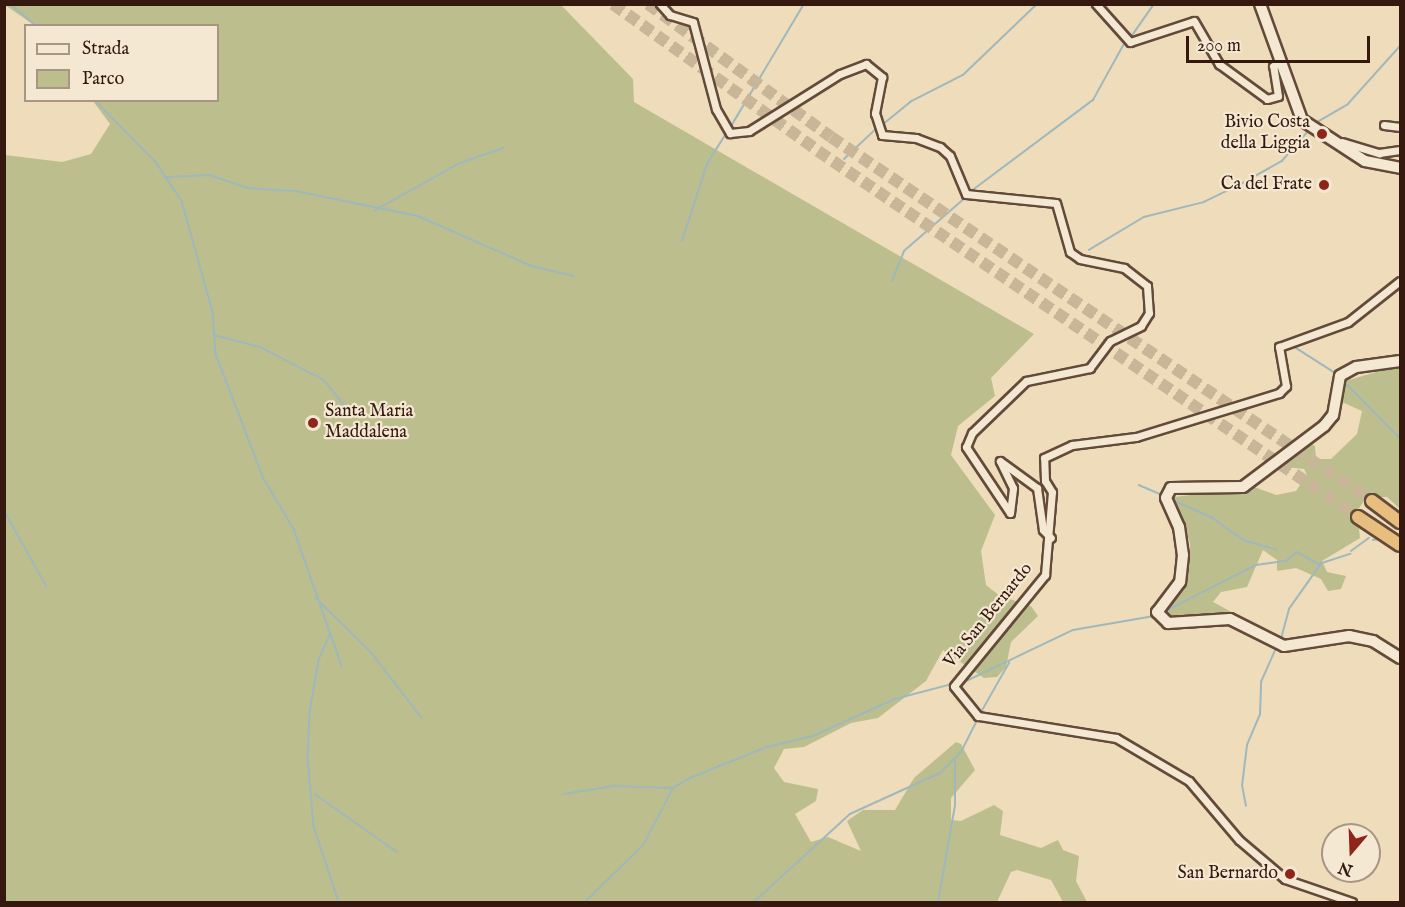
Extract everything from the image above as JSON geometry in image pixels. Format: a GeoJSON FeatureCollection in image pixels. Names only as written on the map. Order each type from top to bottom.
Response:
{"type":"FeatureCollection","features":[{"type":"Feature","properties":{"kind":"highway"},"geometry":{"type":"LineString","coordinates":[[1372,501],[1401,522]]}},
{"type":"Feature","properties":{"kind":"highway"},"geometry":{"type":"LineString","coordinates":[[1358,517],[1401,545]]}},
{"type":"Feature","properties":{"kind":"street"},"geometry":{"type":"LineString","coordinates":[[660,4],[670,15],[693,22],[716,109],[730,133],[749,131],[840,74],[866,64],[882,77],[875,113],[882,135],[916,138],[940,147],[950,156],[966,195],[1056,203],[1070,252],[1124,268],[1147,286],[1149,313],[1141,326],[1110,341],[1090,368],[1026,381],[972,433],[966,447],[1010,513],[1015,504],[1012,488],[1000,461],[1036,488],[1043,530],[1051,538]]}},
{"type":"Feature","properties":{"kind":"street"},"geometry":{"type":"LineString","coordinates":[[1096,4],[1127,41],[1194,21],[1219,64],[1274,100],[1278,96],[1273,66],[1281,62]]}},
{"type":"Feature","properties":{"kind":"street"},"geometry":{"type":"LineString","coordinates":[[1260,4],[1302,120],[1323,136],[1383,169],[1401,168]]}},
{"type":"Feature","properties":{"kind":"street"},"geometry":{"type":"LineString","coordinates":[[1383,125],[1401,127]]}},
{"type":"Feature","properties":{"kind":"street"},"geometry":{"type":"LineString","coordinates":[[1323,136],[1379,153],[1401,150]]}},
{"type":"Feature","properties":{"kind":"street","name":"Via San Bernardo"},"geometry":{"type":"LineString","coordinates":[[1352,903],[1286,879],[1239,840],[1189,781],[1116,738],[978,716],[955,683],[1045,574],[1051,538],[1052,492],[1045,481],[1044,458],[1072,445],[1136,438],[1279,393],[1286,386],[1279,347],[1348,322],[1401,281]]}},
{"type":"Feature","properties":{"kind":"street"},"geometry":{"type":"LineString","coordinates":[[1401,361],[1356,367],[1340,376],[1333,415],[1324,426],[1243,487],[1171,488],[1166,498],[1182,539],[1181,573],[1177,588],[1158,615],[1187,623],[1230,619],[1284,646],[1349,636],[1373,641],[1401,658]]}},
{"type":"Feature","properties":{"kind":"green space"},"geometry":{"type":"Polygon","coordinates":[[[5,5],[561,5],[633,79],[634,102],[1034,334],[991,378],[995,396],[958,426],[951,455],[995,515],[981,551],[986,585],[1000,596],[1031,606],[1038,616],[1011,642],[1006,667],[997,677],[984,678],[943,650],[926,681],[878,718],[851,723],[804,747],[784,749],[774,768],[784,782],[818,789],[816,801],[795,814],[811,842],[828,837],[861,851],[847,821],[863,810],[895,810],[914,778],[956,742],[961,744],[975,770],[951,798],[951,820],[961,821],[994,805],[1003,811],[1000,835],[1041,848],[1058,840],[1063,850],[1079,856],[1076,881],[1087,902],[1063,902],[1051,880],[1017,870],[1011,872],[997,902],[5,902],[5,155],[62,162],[91,154],[110,124],[94,102],[219,102],[219,24],[33,24],[5,5]]]}},
{"type":"Feature","properties":{"kind":"green space"},"geometry":{"type":"Polygon","coordinates":[[[1400,365],[1400,509],[1387,497],[1367,497],[1357,511],[1360,538],[1322,561],[1327,572],[1346,576],[1341,589],[1328,591],[1321,579],[1296,568],[1277,571],[1277,560],[1263,550],[1247,587],[1221,592],[1213,602],[1239,616],[1166,616],[1163,611],[1180,590],[1189,562],[1190,543],[1174,497],[1254,487],[1276,495],[1296,491],[1307,475],[1304,469],[1275,466],[1309,443],[1315,446],[1316,459],[1331,459],[1357,434],[1362,411],[1342,402],[1342,382],[1400,365]]]}},
{"type":"Feature","properties":{"kind":"waterway"},"geometry":{"type":"LineString","coordinates":[[11,4],[34,24]]}},
{"type":"Feature","properties":{"kind":"waterway"},"geometry":{"type":"LineString","coordinates":[[730,128],[804,4]]}},
{"type":"Feature","properties":{"kind":"waterway"},"geometry":{"type":"LineString","coordinates":[[882,125],[910,102],[963,75],[1037,4]]}},
{"type":"Feature","properties":{"kind":"waterway"},"geometry":{"type":"LineString","coordinates":[[1131,37],[1154,4]]}},
{"type":"Feature","properties":{"kind":"waterway"},"geometry":{"type":"LineString","coordinates":[[970,192],[1093,100],[1125,42]]}},
{"type":"Feature","properties":{"kind":"waterway"},"geometry":{"type":"LineString","coordinates":[[1314,124],[1348,104],[1400,46]]}},
{"type":"Feature","properties":{"kind":"waterway"},"geometry":{"type":"LineString","coordinates":[[97,102],[156,162],[182,201],[213,312],[216,354],[264,479],[294,529],[342,666]]}},
{"type":"Feature","properties":{"kind":"waterway"},"geometry":{"type":"LineString","coordinates":[[844,159],[878,127]]}},
{"type":"Feature","properties":{"kind":"waterway"},"geometry":{"type":"LineString","coordinates":[[1089,250],[1144,217],[1204,202],[1241,184],[1282,161],[1309,130]]}},
{"type":"Feature","properties":{"kind":"waterway"},"geometry":{"type":"LineString","coordinates":[[682,241],[707,164],[727,132]]}},
{"type":"Feature","properties":{"kind":"waterway"},"geometry":{"type":"LineString","coordinates":[[374,211],[458,164],[503,148]]}},
{"type":"Feature","properties":{"kind":"waterway"},"geometry":{"type":"LineString","coordinates":[[168,177],[210,175],[247,188],[296,191],[418,216],[532,266],[574,276]]}},
{"type":"Feature","properties":{"kind":"waterway"},"geometry":{"type":"LineString","coordinates":[[892,281],[904,251],[965,198]]}},
{"type":"Feature","properties":{"kind":"waterway"},"geometry":{"type":"LineString","coordinates":[[214,335],[260,347],[324,380],[350,412]]}},
{"type":"Feature","properties":{"kind":"waterway"},"geometry":{"type":"LineString","coordinates":[[1293,346],[1337,374]]}},
{"type":"Feature","properties":{"kind":"waterway"},"geometry":{"type":"LineString","coordinates":[[1344,381],[1400,438]]}},
{"type":"Feature","properties":{"kind":"waterway"},"geometry":{"type":"LineString","coordinates":[[1139,485],[1163,495]]}},
{"type":"Feature","properties":{"kind":"waterway"},"geometry":{"type":"LineString","coordinates":[[1173,500],[1213,518],[1243,540],[1277,550]]}},
{"type":"Feature","properties":{"kind":"waterway"},"geometry":{"type":"LineString","coordinates":[[4,510],[47,587]]}},
{"type":"Feature","properties":{"kind":"waterway"},"geometry":{"type":"LineString","coordinates":[[1351,551],[1369,538]]}},
{"type":"Feature","properties":{"kind":"waterway"},"geometry":{"type":"LineString","coordinates":[[1373,540],[1379,539]]}},
{"type":"Feature","properties":{"kind":"waterway"},"geometry":{"type":"LineString","coordinates":[[1164,612],[1256,565],[1286,561],[1297,552],[1319,564],[1350,554]]}},
{"type":"Feature","properties":{"kind":"waterway"},"geometry":{"type":"LineString","coordinates":[[1281,639],[1289,609],[1320,565]]}},
{"type":"Feature","properties":{"kind":"waterway"},"geometry":{"type":"LineString","coordinates":[[316,598],[371,652],[422,718]]}},
{"type":"Feature","properties":{"kind":"waterway"},"geometry":{"type":"LineString","coordinates":[[960,684],[1073,630],[1154,616]]}},
{"type":"Feature","properties":{"kind":"waterway"},"geometry":{"type":"LineString","coordinates":[[331,633],[319,660],[310,713],[308,758],[314,826],[339,902]]}},
{"type":"Feature","properties":{"kind":"waterway"},"geometry":{"type":"LineString","coordinates":[[1246,806],[1242,786],[1247,745],[1260,715],[1261,682],[1276,648]]}},
{"type":"Feature","properties":{"kind":"waterway"},"geometry":{"type":"LineString","coordinates":[[980,714],[1009,663]]}},
{"type":"Feature","properties":{"kind":"waterway"},"geometry":{"type":"LineString","coordinates":[[585,902],[644,844],[673,788],[690,778],[767,747],[813,736],[895,699],[952,684]]}},
{"type":"Feature","properties":{"kind":"waterway"},"geometry":{"type":"LineString","coordinates":[[754,902],[850,814],[940,773],[961,752],[978,718]]}},
{"type":"Feature","properties":{"kind":"waterway"},"geometry":{"type":"LineString","coordinates":[[938,902],[955,806],[955,761]]}},
{"type":"Feature","properties":{"kind":"waterway"},"geometry":{"type":"LineString","coordinates":[[564,794],[614,786],[673,788]]}},
{"type":"Feature","properties":{"kind":"waterway"},"geometry":{"type":"LineString","coordinates":[[315,794],[397,852]]}},
{"type":"Feature","properties":{"kind":"tunnel"},"geometry":{"type":"LineString","coordinates":[[613,4],[818,151],[1358,517]]}},
{"type":"Feature","properties":{"kind":"tunnel"},"geometry":{"type":"LineString","coordinates":[[648,4],[831,137],[1372,501]]}},
{"type":"Feature","properties":{"kind":"place","name":"Bivio Costa della Liggia"},"geometry":{"type":"Point","coordinates":[1322,134]}},
{"type":"Feature","properties":{"kind":"place","name":"Ca del Frate"},"geometry":{"type":"Point","coordinates":[1324,185]}},
{"type":"Feature","properties":{"kind":"place","name":"Santa Maria Maddalena"},"geometry":{"type":"Point","coordinates":[313,423]}},
{"type":"Feature","properties":{"kind":"place","name":"San Bernardo"},"geometry":{"type":"Point","coordinates":[1290,874]}}]}
